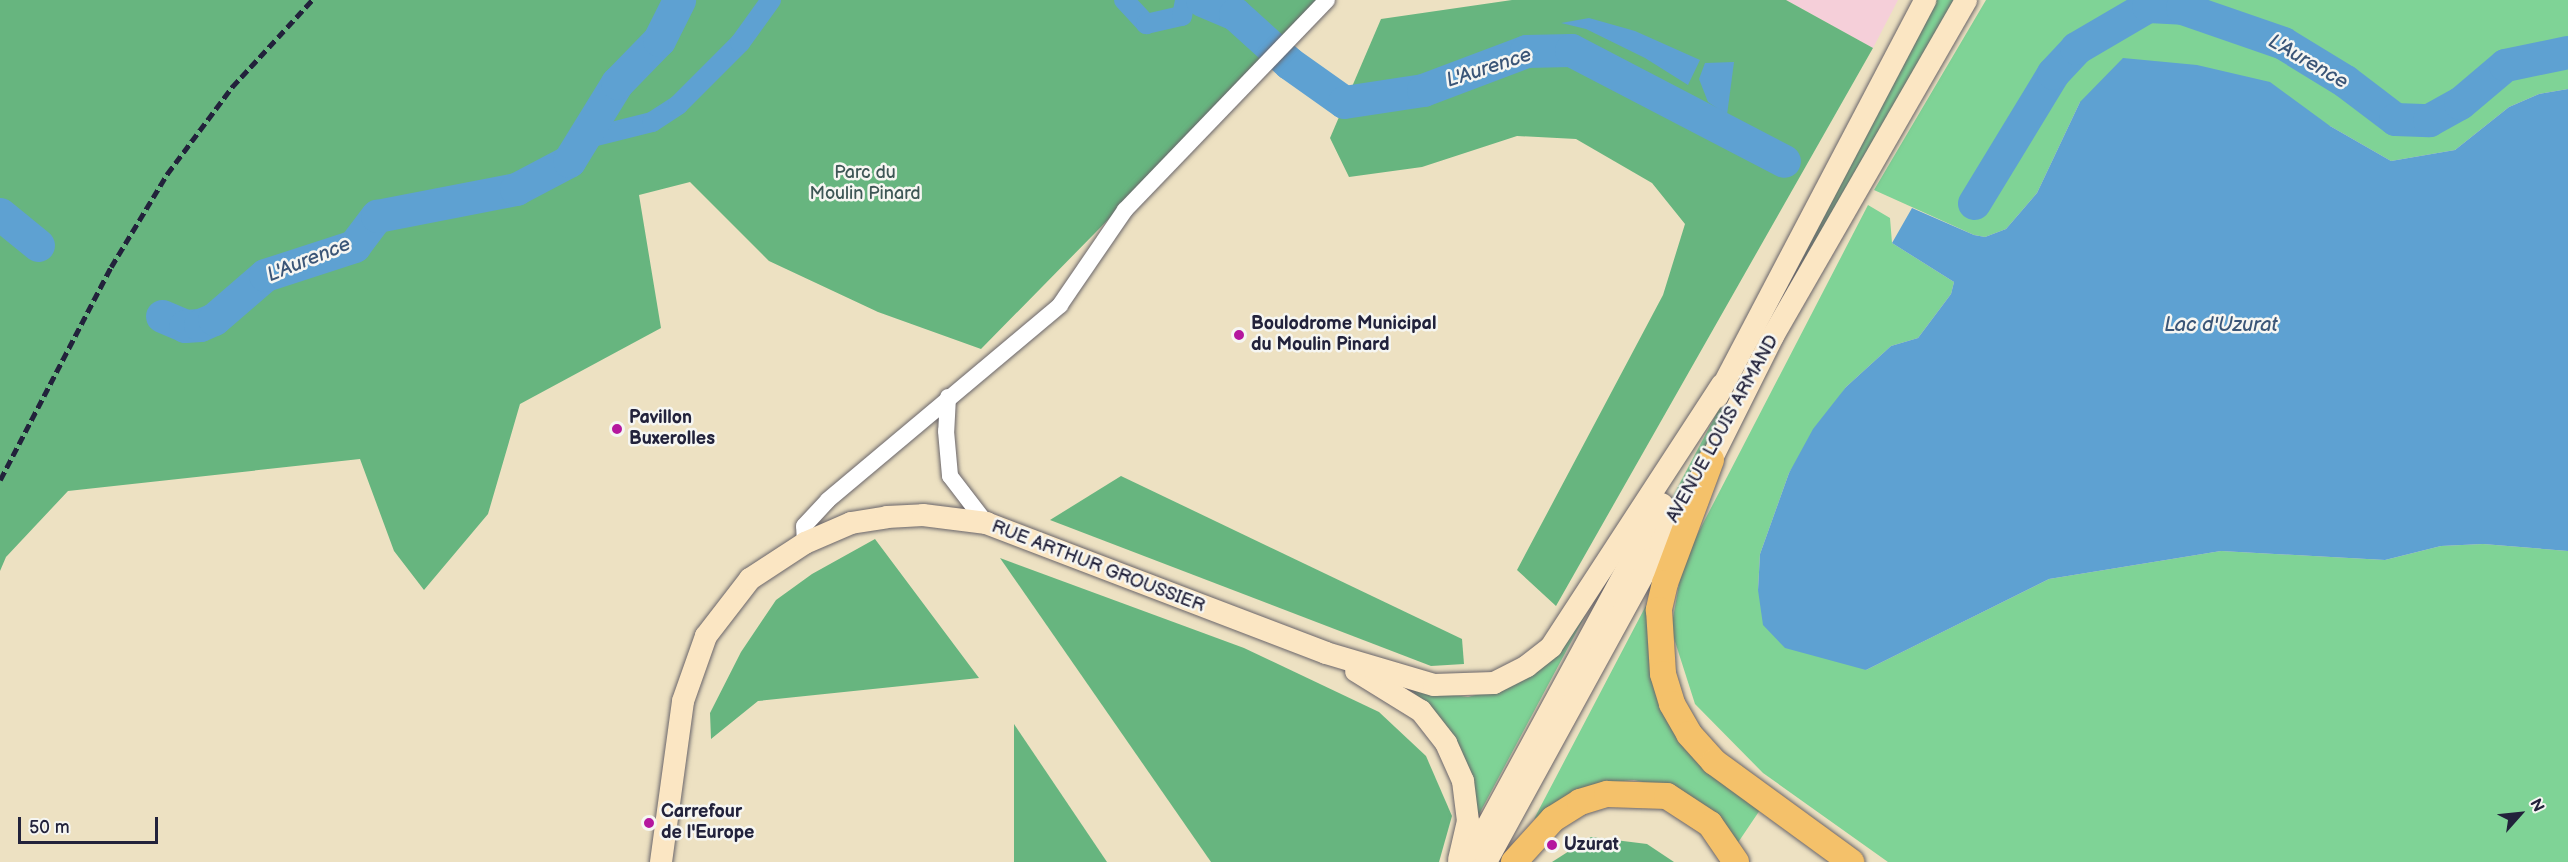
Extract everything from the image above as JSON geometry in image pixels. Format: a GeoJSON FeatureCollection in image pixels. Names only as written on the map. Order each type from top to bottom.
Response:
{"type":"FeatureCollection","features":[{"type":"Feature","properties":{"kind":"main road","name":"AVENUE LOUIS ARMAND"},"geometry":{"type":"LineString","coordinates":[[1468,862],[1623,580],[1722,385],[1925,0]]}},
{"type":"Feature","properties":{"kind":"main road","name":"AVENUE LOUIS ARMAND"},"geometry":{"type":"LineString","coordinates":[[1486,862],[1654,554],[1711,459],[1773,336],[1965,0]]}},
{"type":"Feature","properties":{"kind":"main road"},"geometry":{"type":"LineString","coordinates":[[1326,653],[1434,685],[1494,683],[1527,666],[1551,647],[1593,587],[1722,385]]}},
{"type":"Feature","properties":{"kind":"main road"},"geometry":{"type":"LineString","coordinates":[[1711,459],[1665,583],[1659,610],[1662,674],[1672,704],[1689,734],[1714,762],[1851,862]]}},
{"type":"Feature","properties":{"kind":"main road","name":"RUE ARTHUR GROUSSIER"},"geometry":{"type":"LineString","coordinates":[[661,862],[683,701],[706,636],[750,579],[805,543],[851,523],[887,517],[923,515],[986,523],[1326,653]]}},
{"type":"Feature","properties":{"kind":"main road"},"geometry":{"type":"LineString","coordinates":[[1326,653],[1421,711],[1446,743],[1463,781],[1468,821],[1459,862]]}},
{"type":"Feature","properties":{"kind":"main road"},"geometry":{"type":"LineString","coordinates":[[1514,862],[1553,819],[1580,802],[1607,794],[1667,796],[1710,824],[1736,862]]}},
{"type":"Feature","properties":{"kind":"street"},"geometry":{"type":"LineString","coordinates":[[805,543],[804,526],[828,500],[1060,305],[1125,210],[1327,0]]}},
{"type":"Feature","properties":{"kind":"street"},"geometry":{"type":"LineString","coordinates":[[948,397],[946,431],[950,476],[986,523]]}},
{"type":"Feature","properties":{"kind":"shaded area"},"geometry":{"type":"Polygon","coordinates":[[[1786,0],[1898,0],[1873,48],[1786,0]]]}},
{"type":"Feature","properties":{"kind":"green space","name":"Parc du Moulin Pinard"},"geometry":{"type":"Polygon","coordinates":[[[0,0],[1324,0],[981,349],[878,312],[769,261],[690,182],[639,195],[661,328],[520,404],[488,514],[424,590],[394,551],[360,459],[68,491],[6,557],[0,571],[0,0]]]}},
{"type":"Feature","properties":{"kind":"green space"},"geometry":{"type":"Polygon","coordinates":[[[1512,0],[1786,0],[1873,48],[1556,606],[1517,570],[1663,295],[1685,224],[1652,183],[1576,139],[1517,136],[1422,167],[1349,177],[1330,138],[1381,19],[1512,0]]]}},
{"type":"Feature","properties":{"kind":"green space"},"geometry":{"type":"Polygon","coordinates":[[[1935,0],[1957,0],[1592,661],[1653,534],[1935,0]]]}},
{"type":"Feature","properties":{"kind":"green space"},"geometry":{"type":"Polygon","coordinates":[[[1986,0],[2568,0],[2568,89],[2539,94],[2509,107],[2455,150],[2391,161],[2330,126],[2080,102],[2037,193],[2006,229],[1985,237],[1974,235],[1874,190],[1986,0]]]}},
{"type":"Feature","properties":{"kind":"green space"},"geometry":{"type":"Polygon","coordinates":[[[1868,205],[1890,218],[1892,243],[1954,282],[1951,294],[1918,338],[1891,346],[1846,387],[1789,473],[1760,554],[1758,590],[1866,670],[2049,579],[2221,551],[2385,560],[2441,546],[2483,544],[2568,551],[2568,862],[1888,862],[1763,773],[1695,704],[1671,629],[1683,562],[1868,205]]]}},
{"type":"Feature","properties":{"kind":"green space"},"geometry":{"type":"Polygon","coordinates":[[[1121,476],[1462,639],[1464,664],[1431,666],[1050,520],[1121,476]]]}},
{"type":"Feature","properties":{"kind":"green space"},"geometry":{"type":"Polygon","coordinates":[[[875,539],[979,678],[758,701],[711,739],[710,713],[741,652],[776,600],[812,574],[875,539]]]}},
{"type":"Feature","properties":{"kind":"green space"},"geometry":{"type":"Polygon","coordinates":[[[1000,558],[1244,648],[1379,712],[1426,756],[1452,816],[1439,862],[1211,862],[1000,558]]]}},
{"type":"Feature","properties":{"kind":"green space"},"geometry":{"type":"Polygon","coordinates":[[[1651,596],[1657,679],[1762,807],[1737,844],[1670,788],[1634,780],[1601,783],[1534,819],[1651,596]]]}},
{"type":"Feature","properties":{"kind":"green space"},"geometry":{"type":"Polygon","coordinates":[[[1586,614],[1476,820],[1431,708],[1410,689],[1468,697],[1514,685],[1550,661],[1586,614]]]}},
{"type":"Feature","properties":{"kind":"green space"},"geometry":{"type":"Polygon","coordinates":[[[1014,724],[1107,862],[1014,862],[1014,724]]]}},
{"type":"Feature","properties":{"kind":"green space"},"geometry":{"type":"Polygon","coordinates":[[[1591,837],[1647,844],[1674,862],[1552,862],[1591,837]]]}},
{"type":"Feature","properties":{"kind":"water"},"geometry":{"type":"Polygon","coordinates":[[[1589,18],[1635,31],[1700,60],[1688,85],[1645,58],[1586,29],[1561,23],[1589,18]]]}},
{"type":"Feature","properties":{"kind":"water","name":"Lac d'Uzurat"},"geometry":{"type":"Polygon","coordinates":[[[2123,58],[2197,65],[2270,82],[2330,126],[2391,161],[2455,150],[2509,107],[2539,94],[2568,89],[2568,551],[2483,544],[2441,546],[2385,560],[2221,551],[2049,579],[1866,670],[1785,648],[1763,625],[1758,590],[1760,554],[1789,473],[1813,429],[1846,387],[1891,346],[1918,338],[1951,294],[1954,282],[1892,243],[1912,208],[1974,235],[1985,237],[2006,229],[2037,193],[2080,102],[2123,58]]]}},
{"type":"Feature","properties":{"kind":"water"},"geometry":{"type":"Polygon","coordinates":[[[1734,62],[1727,115],[1708,102],[1699,79],[1705,63],[1734,62]]]}},
{"type":"Feature","properties":{"kind":"waterway","name":"L'Aurence"},"geometry":{"type":"LineString","coordinates":[[162,316],[185,326],[200,325],[214,319],[265,275],[354,246],[377,216],[516,189],[569,161],[617,83],[659,40],[679,0]]}},
{"type":"Feature","properties":{"kind":"waterway","name":"L'Aurence"},"geometry":{"type":"LineString","coordinates":[[584,139],[652,122],[678,105],[740,43],[771,0]]}},
{"type":"Feature","properties":{"kind":"waterway","name":"L'Aurence"},"geometry":{"type":"LineString","coordinates":[[1124,0],[1146,24],[1182,16],[1185,0]]}},
{"type":"Feature","properties":{"kind":"waterway","name":"L'Aurence"},"geometry":{"type":"LineString","coordinates":[[1202,0],[1235,14],[1289,63],[1344,102],[1423,90],[1526,51],[1571,50],[1784,161]]}},
{"type":"Feature","properties":{"kind":"waterway","name":"L'Aurence"},"geometry":{"type":"LineString","coordinates":[[1974,203],[2053,73],[2076,48],[2148,6],[2182,8],[2283,43],[2345,81],[2395,119],[2429,120],[2460,103],[2505,65],[2568,52]]}},
{"type":"Feature","properties":{"kind":"waterway","name":"L'Aurence"},"geometry":{"type":"LineString","coordinates":[[0,214],[38,245]]}},
{"type":"Feature","properties":{"kind":"railway"},"geometry":{"type":"LineString","coordinates":[[0,480],[111,267],[167,174],[232,87],[312,0]]}},
{"type":"Feature","properties":{"kind":"place","name":"Boulodrome Municipal du Moulin Pinard"},"geometry":{"type":"Point","coordinates":[1239,335]}},
{"type":"Feature","properties":{"kind":"place","name":"Pavillon Buxerolles"},"geometry":{"type":"Point","coordinates":[617,429]}},
{"type":"Feature","properties":{"kind":"place","name":"Carrefour de l'Europe"},"geometry":{"type":"Point","coordinates":[649,823]}},
{"type":"Feature","properties":{"kind":"place","name":"Uzurat"},"geometry":{"type":"Point","coordinates":[1552,845]}}]}
